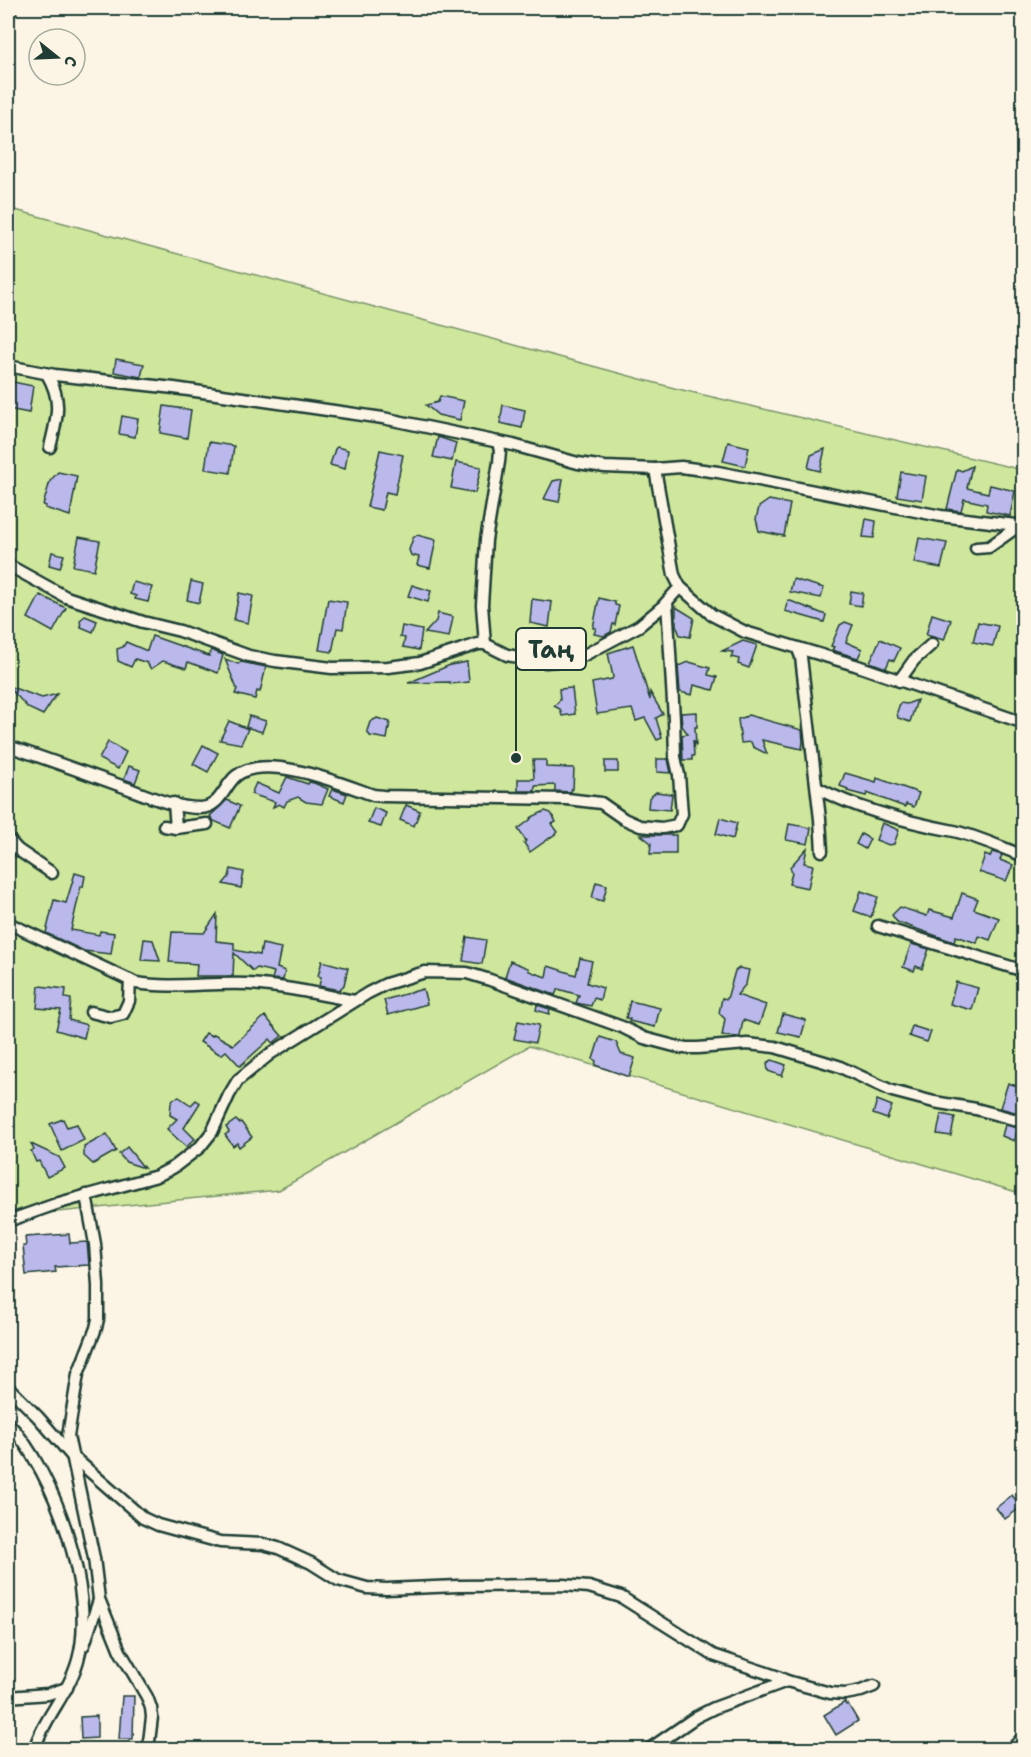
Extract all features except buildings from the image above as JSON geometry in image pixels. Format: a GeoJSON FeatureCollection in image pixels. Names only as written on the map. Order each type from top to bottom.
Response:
{"type":"FeatureCollection","features":[{"type":"Feature","properties":{"kind":"street"},"geometry":{"type":"LineString","coordinates":[[8,15],[11,8]]}},
{"type":"Feature","properties":{"kind":"street"},"geometry":{"type":"LineString","coordinates":[[8,366],[47,374],[174,388],[383,418],[498,442],[578,463],[605,467],[655,469],[681,467],[718,472],[941,516],[1022,525]]}},
{"type":"Feature","properties":{"kind":"street"},"geometry":{"type":"LineString","coordinates":[[47,374],[54,385],[58,405],[50,447]]}},
{"type":"Feature","properties":{"kind":"street"},"geometry":{"type":"LineString","coordinates":[[485,644],[482,604],[486,540],[499,462],[498,442]]}},
{"type":"Feature","properties":{"kind":"street"},"geometry":{"type":"LineString","coordinates":[[655,469],[675,575],[680,587],[723,622],[745,632],[846,663],[1023,723]]}},
{"type":"Feature","properties":{"kind":"street"},"geometry":{"type":"LineString","coordinates":[[976,548],[989,547],[1022,525]]}},
{"type":"Feature","properties":{"kind":"street"},"geometry":{"type":"LineString","coordinates":[[8,565],[66,597],[143,622],[180,631],[249,656],[274,662],[332,668],[388,667],[420,663],[466,647],[485,644],[507,655],[546,662],[575,660],[639,626],[667,602],[680,587]]}},
{"type":"Feature","properties":{"kind":"street"},"geometry":{"type":"LineString","coordinates":[[8,746],[174,803],[200,808],[218,800],[237,775],[251,769],[290,769],[307,772],[373,795],[567,799],[601,803],[624,819],[640,826],[662,828],[677,825],[682,814],[675,757],[675,719],[667,602]]}},
{"type":"Feature","properties":{"kind":"street"},"geometry":{"type":"LineString","coordinates":[[899,681],[914,660],[932,644]]}},
{"type":"Feature","properties":{"kind":"street"},"geometry":{"type":"LineString","coordinates":[[798,649],[801,657],[817,788],[822,851]]}},
{"type":"Feature","properties":{"kind":"street"},"geometry":{"type":"LineString","coordinates":[[817,788],[874,811],[940,830],[954,831],[1023,856]]}},
{"type":"Feature","properties":{"kind":"street"},"geometry":{"type":"LineString","coordinates":[[174,803],[176,828]]}},
{"type":"Feature","properties":{"kind":"street"},"geometry":{"type":"LineString","coordinates":[[164,826],[176,828],[207,825]]}},
{"type":"Feature","properties":{"kind":"street"},"geometry":{"type":"LineString","coordinates":[[8,839],[18,850],[52,873]]}},
{"type":"Feature","properties":{"kind":"street"},"geometry":{"type":"LineString","coordinates":[[8,923],[130,980],[153,986],[249,984],[317,993],[354,1001]]}},
{"type":"Feature","properties":{"kind":"street"},"geometry":{"type":"LineString","coordinates":[[878,926],[1023,971]]}},
{"type":"Feature","properties":{"kind":"street"},"geometry":{"type":"LineString","coordinates":[[8,1221],[86,1195],[157,1176],[174,1167],[200,1147],[212,1132],[238,1080],[270,1054],[354,1001],[386,984],[425,972],[467,973],[622,1027],[644,1038],[682,1048],[747,1044],[775,1047],[838,1066],[892,1091],[934,1102],[976,1109],[1023,1122]]}},
{"type":"Feature","properties":{"kind":"street"},"geometry":{"type":"LineString","coordinates":[[91,1012],[111,1017],[123,1014],[129,1001],[130,980]]}},
{"type":"Feature","properties":{"kind":"street"},"geometry":{"type":"LineString","coordinates":[[86,1195],[95,1244],[98,1319],[78,1374],[68,1436],[94,1557],[100,1607],[120,1651],[151,1708],[148,1749]]}},
{"type":"Feature","properties":{"kind":"street"},"geometry":{"type":"LineString","coordinates":[[8,1387],[71,1455],[143,1518],[158,1525],[220,1542],[263,1544],[278,1548],[311,1563],[338,1580],[367,1588],[563,1585],[589,1587],[621,1597],[713,1654],[767,1672],[788,1682],[837,1693],[861,1691],[874,1686]]}},
{"type":"Feature","properties":{"kind":"street"},"geometry":{"type":"LineString","coordinates":[[8,1423],[38,1464],[65,1522],[72,1545],[82,1642],[78,1660]]}},
{"type":"Feature","properties":{"kind":"street"},"geometry":{"type":"LineString","coordinates":[[78,1586],[100,1607]]}},
{"type":"Feature","properties":{"kind":"street"},"geometry":{"type":"LineString","coordinates":[[34,1749],[43,1725],[67,1688],[100,1607]]}},
{"type":"Feature","properties":{"kind":"street"},"geometry":{"type":"LineString","coordinates":[[648,1749],[696,1717],[714,1708],[788,1682]]}},
{"type":"Feature","properties":{"kind":"street"},"geometry":{"type":"LineString","coordinates":[[8,1696],[48,1694],[67,1688]]}},
{"type":"Feature","properties":{"kind":"street"},"geometry":{"type":"LineString","coordinates":[[1011,1749],[1023,1736]]}},
{"type":"Feature","properties":{"kind":"green space"},"geometry":{"type":"Polygon","coordinates":[[[8,208],[674,388],[1023,470],[1023,1194],[529,1046],[279,1190],[8,1217],[8,208]]]}},
{"type":"Feature","properties":{"kind":"place","name":"Таң"},"geometry":{"type":"Point","coordinates":[516,758]}}]}
